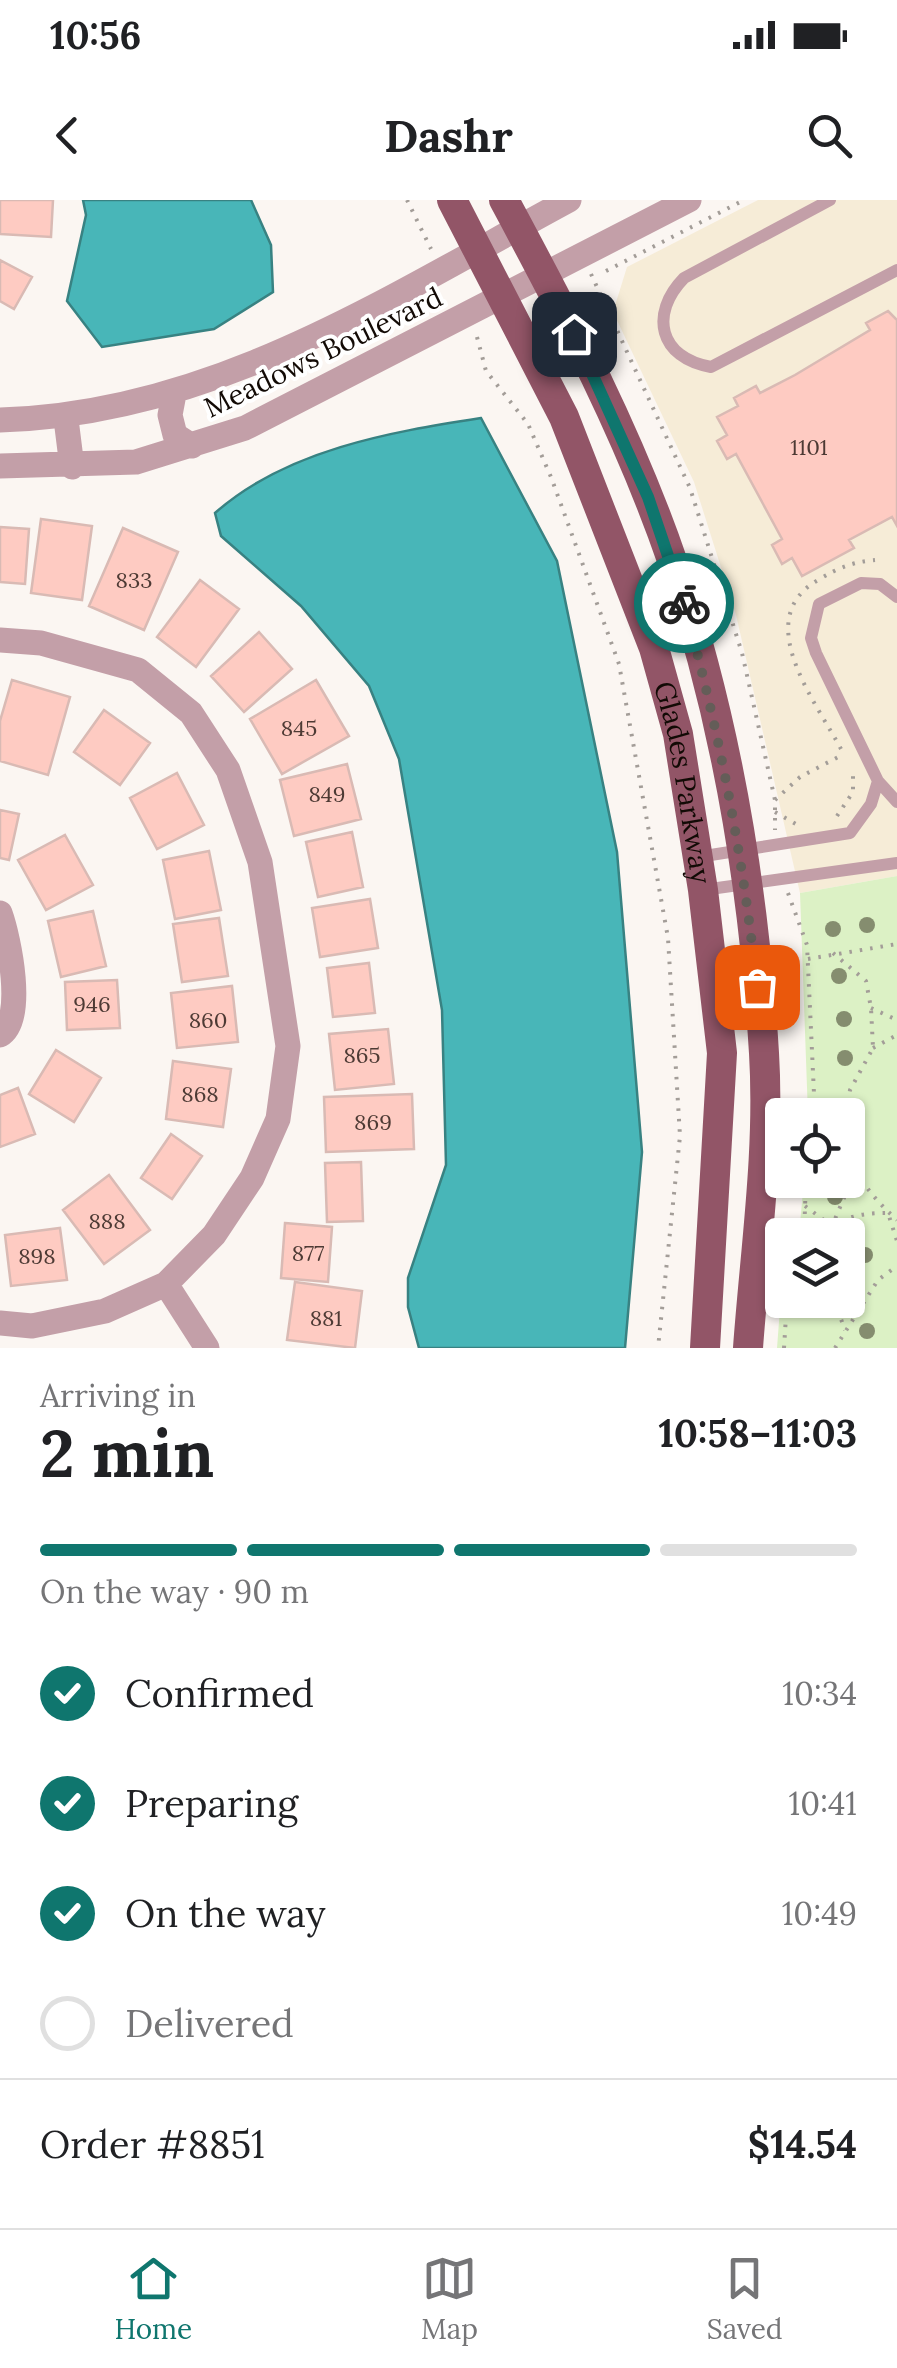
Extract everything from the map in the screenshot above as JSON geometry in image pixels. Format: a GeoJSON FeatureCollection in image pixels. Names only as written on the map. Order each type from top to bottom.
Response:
{"type":"FeatureCollection","features":[{"type":"Feature","properties":{"kind":"main road","name":"Glades Parkway"},"geometry":{"type":"LineString","coordinates":[[452,200],[564,417],[654,648],[678,734],[703,890],[722,1053],[706,1348]]}},
{"type":"Feature","properties":{"kind":"main road","name":"Glades Parkway"},"geometry":{"type":"LineString","coordinates":[[504,200],[546,275],[648,497],[674,566],[716,719],[746,886],[764,1055],[762,1158],[748,1348]]}},
{"type":"Feature","properties":{"kind":"street","name":"Meadows Boulevard"},"geometry":{"type":"LineString","coordinates":[[0,420],[66,418],[174,394],[292,348],[569,200]]}},
{"type":"Feature","properties":{"kind":"street","name":"Meadows Boulevard"},"geometry":{"type":"LineString","coordinates":[[0,466],[72,467],[136,462],[263,420],[689,200]]}},
{"type":"Feature","properties":{"kind":"street"},"geometry":{"type":"LineString","coordinates":[[174,394],[170,415],[175,435],[192,446]]}},
{"type":"Feature","properties":{"kind":"street"},"geometry":{"type":"LineString","coordinates":[[66,418],[72,467]]}},
{"type":"Feature","properties":{"kind":"street"},"geometry":{"type":"LineString","coordinates":[[0,640],[41,643],[138,670],[191,714],[228,770],[260,862],[288,1046],[278,1119],[252,1178],[214,1235],[166,1284],[105,1310],[32,1326],[0,1322]]}},
{"type":"Feature","properties":{"kind":"street"},"geometry":{"type":"LineString","coordinates":[[0,913],[16,1011],[8,1030],[0,1035]]}},
{"type":"Feature","properties":{"kind":"street"},"geometry":{"type":"LineString","coordinates":[[166,1284],[207,1348]]}},
{"type":"Feature","properties":{"kind":"lane"},"geometry":{"type":"LineString","coordinates":[[830,200],[684,278],[668,294],[662,312],[674,351],[693,364],[711,367],[897,270]]}},
{"type":"Feature","properties":{"kind":"lane"},"geometry":{"type":"LineString","coordinates":[[897,597],[880,584],[861,583],[819,604],[812,623],[816,653],[878,781],[897,802]]}},
{"type":"Feature","properties":{"kind":"lane"},"geometry":{"type":"LineString","coordinates":[[698,858],[850,833],[871,804],[878,781]]}},
{"type":"Feature","properties":{"kind":"lane"},"geometry":{"type":"LineString","coordinates":[[703,890],[897,863]]}},
{"type":"Feature","properties":{"kind":"path"},"geometry":{"type":"LineString","coordinates":[[407,200],[424,238]]}},
{"type":"Feature","properties":{"kind":"path"},"geometry":{"type":"LineString","coordinates":[[593,276],[744,200]]}},
{"type":"Feature","properties":{"kind":"path"},"geometry":{"type":"LineString","coordinates":[[601,291],[602,304],[690,488],[742,653],[775,800],[777,847]]}},
{"type":"Feature","properties":{"kind":"path"},"geometry":{"type":"LineString","coordinates":[[477,333],[486,371],[519,410],[543,459],[619,664],[665,919],[680,1136],[658,1348]]}},
{"type":"Feature","properties":{"kind":"path"},"geometry":{"type":"LineString","coordinates":[[775,800],[791,783],[844,754],[852,768],[853,792],[847,806],[826,824]]}},
{"type":"Feature","properties":{"kind":"path"},"geometry":{"type":"LineString","coordinates":[[774,812],[799,826]]}},
{"type":"Feature","properties":{"kind":"path"},"geometry":{"type":"LineString","coordinates":[[786,881],[808,959],[814,1098]]}},
{"type":"Feature","properties":{"kind":"path"},"geometry":{"type":"LineString","coordinates":[[808,959],[897,944]]}},
{"type":"Feature","properties":{"kind":"path"},"geometry":{"type":"LineString","coordinates":[[833,953],[866,981],[871,1008],[873,1048],[849,1098]]}},
{"type":"Feature","properties":{"kind":"path"},"geometry":{"type":"LineString","coordinates":[[871,1008],[897,1020]]}},
{"type":"Feature","properties":{"kind":"path"},"geometry":{"type":"LineString","coordinates":[[873,1048],[897,1035]]}},
{"type":"Feature","properties":{"kind":"path"},"geometry":{"type":"LineString","coordinates":[[865,1184],[897,1220]]}},
{"type":"Feature","properties":{"kind":"path"},"geometry":{"type":"LineString","coordinates":[[805,1198],[805,1218]]}},
{"type":"Feature","properties":{"kind":"path"},"geometry":{"type":"LineString","coordinates":[[805,1206],[821,1218]]}},
{"type":"Feature","properties":{"kind":"path"},"geometry":{"type":"LineString","coordinates":[[851,1218],[888,1212]]}},
{"type":"Feature","properties":{"kind":"path"},"geometry":{"type":"LineString","coordinates":[[888,1212],[897,1241]]}},
{"type":"Feature","properties":{"kind":"path"},"geometry":{"type":"LineString","coordinates":[[835,1348],[870,1293],[897,1266]]}},
{"type":"Feature","properties":{"kind":"path"},"geometry":{"type":"LineString","coordinates":[[865,1293],[870,1293]]}},
{"type":"Feature","properties":{"kind":"path"},"geometry":{"type":"LineString","coordinates":[[784,1348],[786,1318]]}},
{"type":"Feature","properties":{"kind":"path"},"geometry":{"type":"LineString","coordinates":[[841,1318],[845,1330]]}},
{"type":"Feature","properties":{"kind":"shaded area"},"geometry":{"type":"Polygon","coordinates":[[[758,200],[897,200],[897,876],[800,893],[736,615],[694,482],[613,312],[627,267],[758,200]]]}},
{"type":"Feature","properties":{"kind":"green space"},"geometry":{"type":"Polygon","coordinates":[[[897,876],[897,1348],[777,1348],[779,1318],[865,1318],[865,1218],[801,1218],[802,1198],[865,1198],[865,1098],[807,1098],[800,893],[897,876]]]}},
{"type":"Feature","properties":{"kind":"water"},"geometry":{"type":"Polygon","coordinates":[[[83,200],[251,200],[271,245],[273,292],[214,329],[102,347],[67,301],[86,215],[83,200]]]}},
{"type":"Feature","properties":{"kind":"water"},"geometry":{"type":"Polygon","coordinates":[[[481,418],[557,561],[617,852],[642,1152],[625,1348],[419,1348],[408,1307],[408,1278],[446,1165],[442,1010],[399,759],[369,686],[301,606],[221,536],[215,513],[243,491],[306,459],[376,438],[481,418]]]}},
{"type":"Feature","properties":{"kind":"building"},"geometry":{"type":"Polygon","coordinates":[[[0,200],[53,200],[51,237],[0,234],[0,200]]]}},
{"type":"Feature","properties":{"kind":"building"},"geometry":{"type":"Polygon","coordinates":[[[0,260],[32,277],[14,309],[0,301],[0,260]]]}},
{"type":"Feature","properties":{"kind":"building"},"geometry":{"type":"Polygon","coordinates":[[[888,311],[897,320],[897,526],[892,517],[849,540],[854,548],[802,576],[792,558],[782,564],[772,545],[782,539],[736,454],[727,459],[717,441],[727,435],[717,417],[738,406],[734,398],[756,386],[760,393],[795,375],[870,330],[866,323],[888,311]]]}},
{"type":"Feature","properties":{"kind":"building"},"geometry":{"type":"Polygon","coordinates":[[[41,519],[92,526],[82,600],[31,593],[41,519]]]}},
{"type":"Feature","properties":{"kind":"building"},"geometry":{"type":"Polygon","coordinates":[[[0,527],[29,529],[25,584],[0,582],[0,527]]]}},
{"type":"Feature","properties":{"kind":"building"},"geometry":{"type":"Polygon","coordinates":[[[123,528],[178,552],[144,630],[89,606],[123,528]]]}},
{"type":"Feature","properties":{"kind":"building"},"geometry":{"type":"Polygon","coordinates":[[[200,580],[239,609],[196,667],[157,637],[200,580]]]}},
{"type":"Feature","properties":{"kind":"building"},"geometry":{"type":"Polygon","coordinates":[[[259,632],[292,669],[244,712],[211,676],[259,632]]]}},
{"type":"Feature","properties":{"kind":"building"},"geometry":{"type":"Polygon","coordinates":[[[12,680],[70,697],[48,775],[0,761],[0,721],[12,680]]]}},
{"type":"Feature","properties":{"kind":"building"},"geometry":{"type":"Polygon","coordinates":[[[316,680],[349,736],[282,774],[250,719],[316,680]]]}},
{"type":"Feature","properties":{"kind":"building"},"geometry":{"type":"Polygon","coordinates":[[[104,710],[150,743],[120,785],[74,752],[104,710]]]}},
{"type":"Feature","properties":{"kind":"building"},"geometry":{"type":"Polygon","coordinates":[[[347,764],[361,819],[294,836],[280,780],[347,764]]]}},
{"type":"Feature","properties":{"kind":"building"},"geometry":{"type":"Polygon","coordinates":[[[177,773],[204,825],[157,849],[130,798],[177,773]]]}},
{"type":"Feature","properties":{"kind":"building"},"geometry":{"type":"Polygon","coordinates":[[[0,810],[19,814],[9,860],[0,858],[0,810]]]}},
{"type":"Feature","properties":{"kind":"building"},"geometry":{"type":"Polygon","coordinates":[[[352,832],[363,887],[318,897],[306,842],[352,832]]]}},
{"type":"Feature","properties":{"kind":"building"},"geometry":{"type":"Polygon","coordinates":[[[65,835],[93,885],[46,910],[18,860],[65,835]]]}},
{"type":"Feature","properties":{"kind":"building"},"geometry":{"type":"Polygon","coordinates":[[[209,851],[221,910],[175,919],[163,860],[209,851]]]}},
{"type":"Feature","properties":{"kind":"building"},"geometry":{"type":"Polygon","coordinates":[[[370,899],[378,948],[320,957],[312,908],[370,899]]]}},
{"type":"Feature","properties":{"kind":"building"},"geometry":{"type":"Polygon","coordinates":[[[93,911],[106,966],[61,977],[48,921],[93,911]]]}},
{"type":"Feature","properties":{"kind":"building"},"geometry":{"type":"Polygon","coordinates":[[[219,918],[228,976],[182,982],[173,924],[219,918]]]}},
{"type":"Feature","properties":{"kind":"building"},"geometry":{"type":"Polygon","coordinates":[[[369,963],[375,1013],[333,1017],[327,968],[369,963]]]}},
{"type":"Feature","properties":{"kind":"building"},"geometry":{"type":"Polygon","coordinates":[[[117,980],[120,1028],[67,1030],[65,982],[117,980]]]}},
{"type":"Feature","properties":{"kind":"building"},"geometry":{"type":"Polygon","coordinates":[[[232,986],[238,1042],[177,1048],[171,993],[232,986]]]}},
{"type":"Feature","properties":{"kind":"building"},"geometry":{"type":"Polygon","coordinates":[[[388,1029],[394,1084],[335,1090],[329,1034],[388,1029]]]}},
{"type":"Feature","properties":{"kind":"building"},"geometry":{"type":"Polygon","coordinates":[[[56,1050],[101,1078],[74,1122],[29,1094],[56,1050]]]}},
{"type":"Feature","properties":{"kind":"building"},"geometry":{"type":"Polygon","coordinates":[[[173,1061],[231,1069],[223,1127],[166,1119],[173,1061]]]}},
{"type":"Feature","properties":{"kind":"building"},"geometry":{"type":"Polygon","coordinates":[[[18,1088],[35,1134],[0,1147],[0,1095],[18,1088]]]}},
{"type":"Feature","properties":{"kind":"building"},"geometry":{"type":"Polygon","coordinates":[[[412,1094],[414,1149],[326,1152],[324,1097],[412,1094]]]}},
{"type":"Feature","properties":{"kind":"building"},"geometry":{"type":"Polygon","coordinates":[[[171,1134],[202,1156],[172,1199],[141,1178],[171,1134]]]}},
{"type":"Feature","properties":{"kind":"building"},"geometry":{"type":"Polygon","coordinates":[[[361,1162],[363,1221],[327,1222],[325,1163],[361,1162]]]}},
{"type":"Feature","properties":{"kind":"building"},"geometry":{"type":"Polygon","coordinates":[[[109,1175],[150,1230],[104,1264],[63,1210],[109,1175]]]}},
{"type":"Feature","properties":{"kind":"building"},"geometry":{"type":"Polygon","coordinates":[[[285,1223],[332,1227],[328,1282],[281,1278],[285,1223]]]}},
{"type":"Feature","properties":{"kind":"building"},"geometry":{"type":"Polygon","coordinates":[[[60,1228],[67,1280],[11,1286],[5,1235],[60,1228]]]}},
{"type":"Feature","properties":{"kind":"building"},"geometry":{"type":"Polygon","coordinates":[[[295,1282],[362,1291],[355,1348],[287,1340],[295,1282]]]}},
{"type":"Feature","properties":{"kind":"way so far"},"geometry":{"type":"LineString","coordinates":[[684,603],[716,719],[746,886],[757,987]]}},
{"type":"Feature","properties":{"kind":"route"},"geometry":{"type":"LineString","coordinates":[[574,334],[648,497],[684,603]]}}]}
